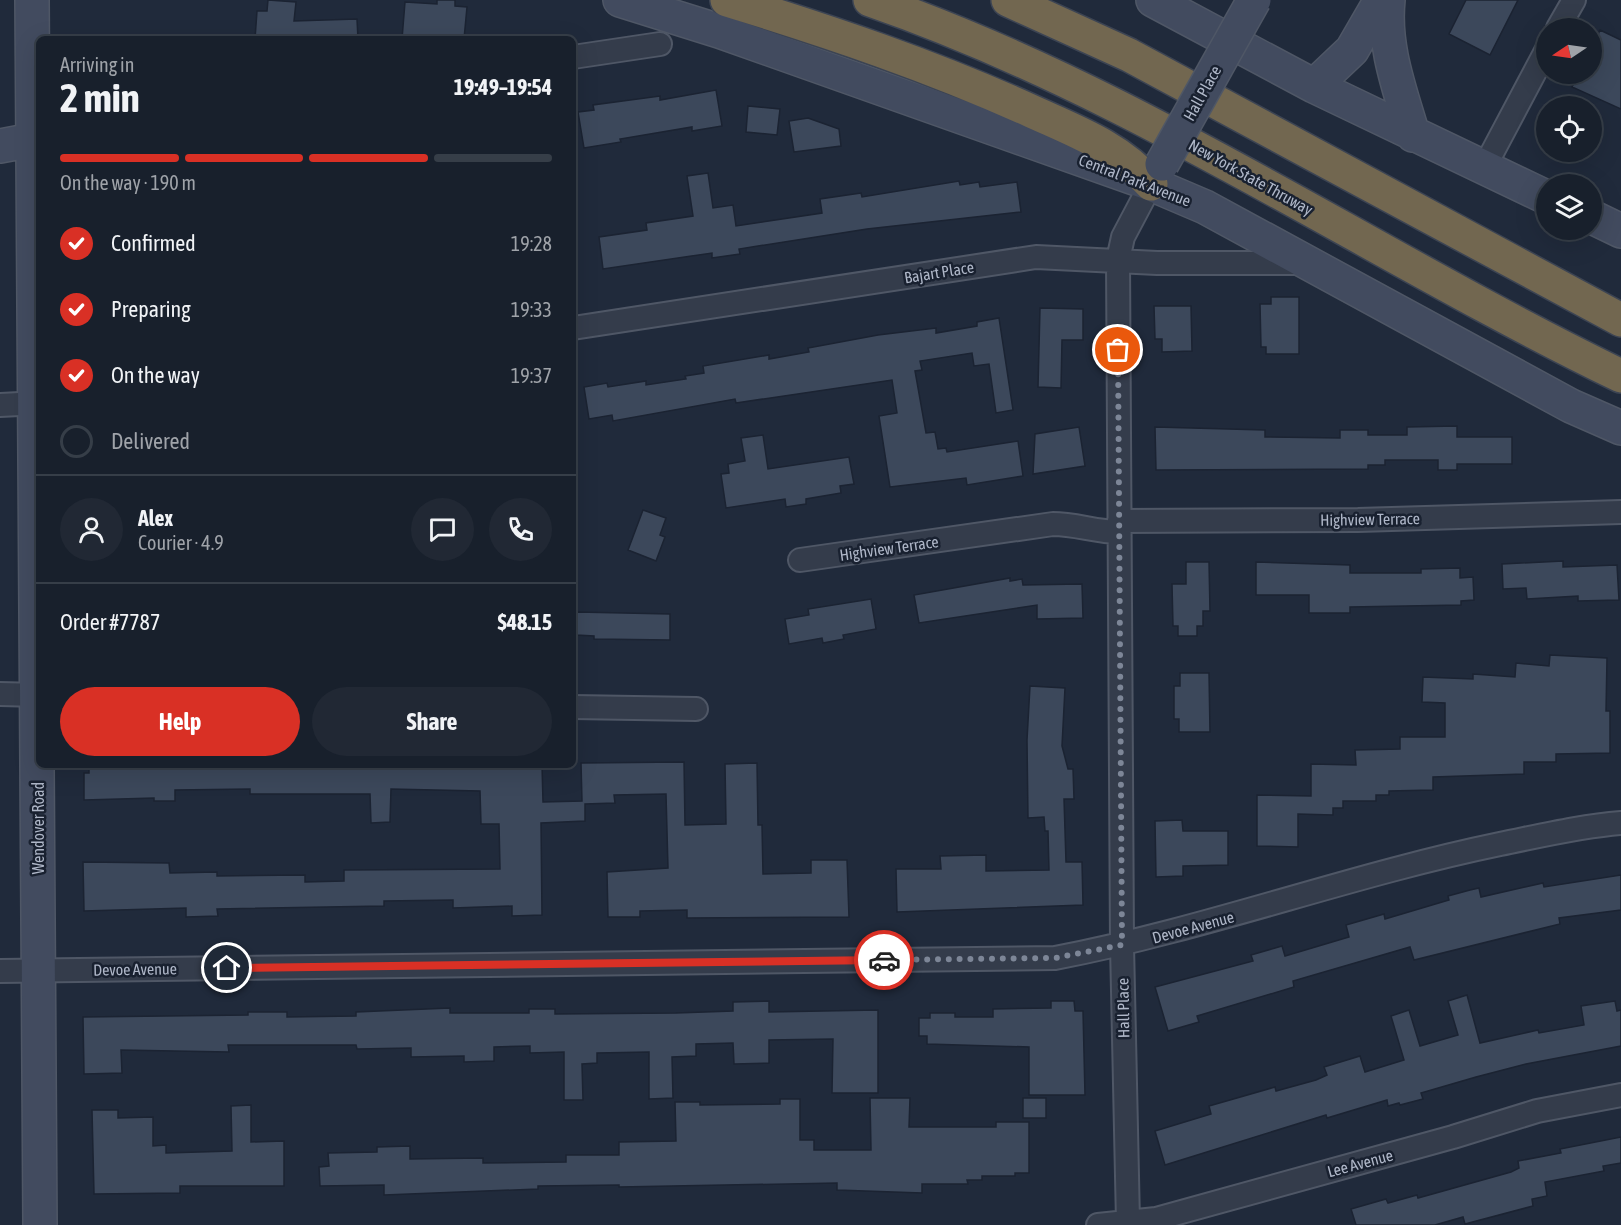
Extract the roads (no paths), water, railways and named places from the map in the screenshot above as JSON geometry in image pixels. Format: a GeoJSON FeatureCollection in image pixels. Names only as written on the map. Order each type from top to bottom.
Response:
{"type":"FeatureCollection","features":[{"type":"Feature","properties":{"kind":"highway"},"geometry":{"type":"LineString","coordinates":[[727,0],[894,54],[986,90],[1111,149],[1139,170],[1157,174]]}},
{"type":"Feature","properties":{"kind":"highway","name":"New York State Thruway"},"geometry":{"type":"LineString","coordinates":[[870,0],[1001,51],[1107,100],[1207,152],[1556,344],[1621,376]]}},
{"type":"Feature","properties":{"kind":"highway"},"geometry":{"type":"LineString","coordinates":[[1008,0],[1129,55],[1621,320]]}},
{"type":"Feature","properties":{"kind":"main road","name":"Wendover Road"},"geometry":{"type":"LineString","coordinates":[[32,0],[36,140]]}},
{"type":"Feature","properties":{"kind":"main road","name":"Central Park Avenue"},"geometry":{"type":"LineString","coordinates":[[620,0],[1157,174],[1205,207],[1307,263],[1571,406],[1621,428]]}},
{"type":"Feature","properties":{"kind":"main road"},"geometry":{"type":"LineString","coordinates":[[1153,0],[1314,86],[1536,192]]}},
{"type":"Feature","properties":{"kind":"main road","name":"Hall Place"},"geometry":{"type":"LineString","coordinates":[[1157,174],[1254,0]]}},
{"type":"Feature","properties":{"kind":"main road"},"geometry":{"type":"LineString","coordinates":[[1314,86],[1352,50],[1381,0]]}},
{"type":"Feature","properties":{"kind":"main road"},"geometry":{"type":"LineString","coordinates":[[1388,0],[1386,18],[1389,50],[1413,135]]}},
{"type":"Feature","properties":{"kind":"main road"},"geometry":{"type":"LineString","coordinates":[[0,146],[36,140]]}},
{"type":"Feature","properties":{"kind":"main road"},"geometry":{"type":"LineString","coordinates":[[1602,222],[1621,231]]}},
{"type":"Feature","properties":{"kind":"main road","name":"Wendover Road"},"geometry":{"type":"LineString","coordinates":[[38,768],[40,1225]]}},
{"type":"Feature","properties":{"kind":"street"},"geometry":{"type":"LineString","coordinates":[[1564,18],[1574,0]]}},
{"type":"Feature","properties":{"kind":"street"},"geometry":{"type":"LineString","coordinates":[[576,57],[660,44]]}},
{"type":"Feature","properties":{"kind":"street"},"geometry":{"type":"LineString","coordinates":[[1484,168],[1536,70]]}},
{"type":"Feature","properties":{"kind":"street","name":"Hall Place"},"geometry":{"type":"LineString","coordinates":[[1128,1222],[1122,945],[1118,261],[1123,237],[1157,174]]}},
{"type":"Feature","properties":{"kind":"street","name":"Bajart Place"},"geometry":{"type":"LineString","coordinates":[[576,328],[1036,257],[1118,261],[1307,263]]}},
{"type":"Feature","properties":{"kind":"street"},"geometry":{"type":"LineString","coordinates":[[0,405],[36,403]]}},
{"type":"Feature","properties":{"kind":"street","name":"Highview Terrace"},"geometry":{"type":"LineString","coordinates":[[800,560],[1053,524],[1068,524],[1100,532],[1119,526],[1621,512]]}},
{"type":"Feature","properties":{"kind":"street"},"geometry":{"type":"LineString","coordinates":[[0,694],[36,695]]}},
{"type":"Feature","properties":{"kind":"street"},"geometry":{"type":"LineString","coordinates":[[576,706],[696,709]]}},
{"type":"Feature","properties":{"kind":"street","name":"Devoe Avenue"},"geometry":{"type":"LineString","coordinates":[[0,971],[1055,958],[1122,945],[1439,857],[1562,832],[1621,823]]}},
{"type":"Feature","properties":{"kind":"street","name":"Lee Avenue"},"geometry":{"type":"LineString","coordinates":[[1098,1225],[1156,1219],[1453,1137],[1537,1111],[1621,1095]]}}]}
